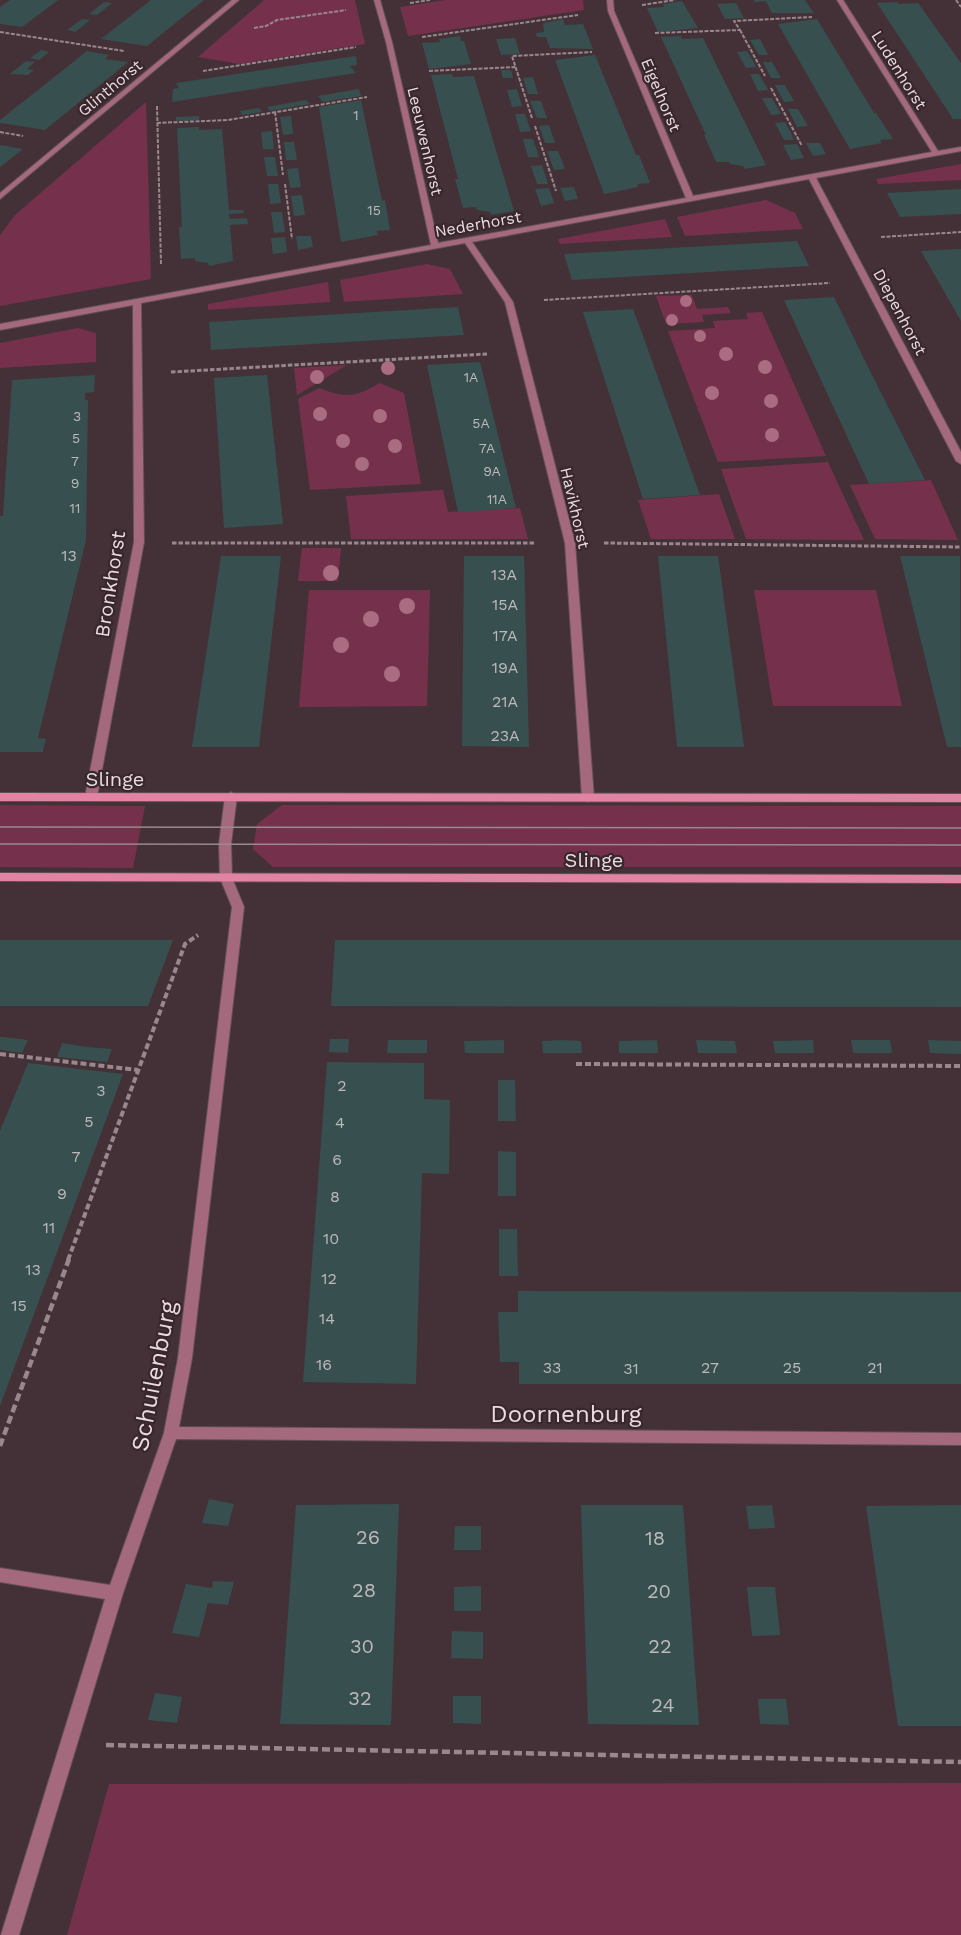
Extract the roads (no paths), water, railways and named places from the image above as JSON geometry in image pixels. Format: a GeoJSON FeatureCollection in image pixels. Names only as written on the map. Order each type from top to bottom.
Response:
{"type":"FeatureCollection","features":[{"type":"Feature","properties":{"kind":"main road","name":"Slinge"},"geometry":{"type":"LineString","coordinates":[[0,797],[961,798]]}},
{"type":"Feature","properties":{"kind":"main road","name":"Slinge"},"geometry":{"type":"LineString","coordinates":[[0,876],[961,879]]}},
{"type":"Feature","properties":{"kind":"street","name":"Glinthorst"},"geometry":{"type":"LineString","coordinates":[[0,197],[236,0]]}},
{"type":"Feature","properties":{"kind":"street","name":"Eigelhorst"},"geometry":{"type":"LineString","coordinates":[[610,0],[628,50],[690,199]]}},
{"type":"Feature","properties":{"kind":"street","name":"Ludenhorst"},"geometry":{"type":"LineString","coordinates":[[840,0],[936,153]]}},
{"type":"Feature","properties":{"kind":"street","name":"Leeuwenhorst"},"geometry":{"type":"LineString","coordinates":[[378,3],[389,42],[435,247]]}},
{"type":"Feature","properties":{"kind":"street","name":"Nederhorst"},"geometry":{"type":"LineString","coordinates":[[0,327],[961,149]]}},
{"type":"Feature","properties":{"kind":"street","name":"Diepenhorst"},"geometry":{"type":"LineString","coordinates":[[815,177],[961,461]]}},
{"type":"Feature","properties":{"kind":"street","name":"Havikhorst"},"geometry":{"type":"LineString","coordinates":[[468,241],[509,302],[570,543],[588,798]]}},
{"type":"Feature","properties":{"kind":"street","name":"Bronkhorst"},"geometry":{"type":"LineString","coordinates":[[91,797],[139,542],[136,303]]}},
{"type":"Feature","properties":{"kind":"street"},"geometry":{"type":"LineString","coordinates":[[226,878],[225,844],[231,796]]}},
{"type":"Feature","properties":{"kind":"street","name":"Schuilenburg"},"geometry":{"type":"LineString","coordinates":[[10,1935],[115,1593],[171,1433],[186,1346],[237,907],[226,878]]}},
{"type":"Feature","properties":{"kind":"street","name":"Doornenburg"},"geometry":{"type":"LineString","coordinates":[[171,1433],[961,1439]]}},
{"type":"Feature","properties":{"kind":"street"},"geometry":{"type":"LineString","coordinates":[[0,1575],[115,1593]]}},
{"type":"Feature","properties":{"kind":"tram line"},"geometry":{"type":"LineString","coordinates":[[0,827],[961,828]]}},
{"type":"Feature","properties":{"kind":"tram line"},"geometry":{"type":"LineString","coordinates":[[0,844],[961,845]]}}]}
